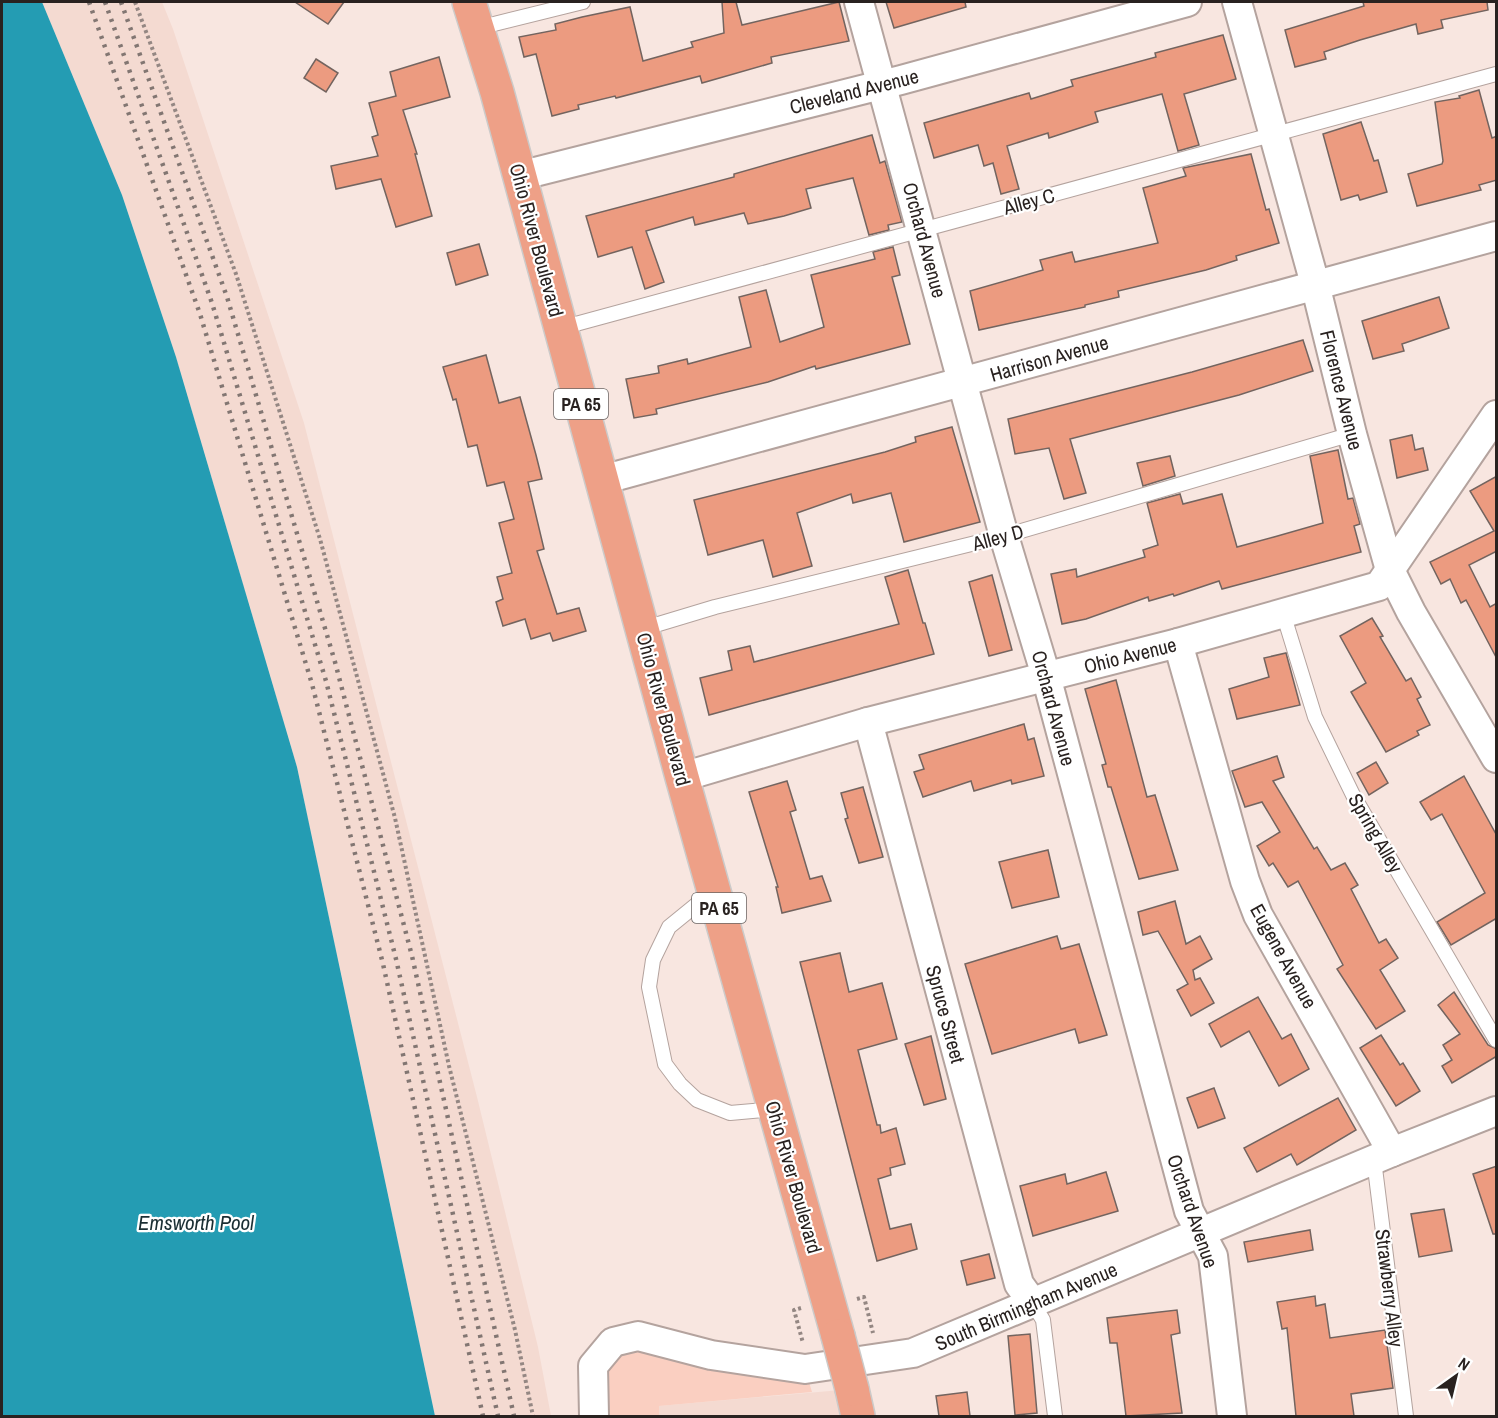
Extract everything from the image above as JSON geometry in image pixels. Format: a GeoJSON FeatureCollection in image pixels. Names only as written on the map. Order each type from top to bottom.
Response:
{"type":"FeatureCollection","features":[{"type":"Feature","properties":{"kind":"highway","name":"Ohio River Boulevard"},"geometry":{"type":"LineString","coordinates":[[473,15],[855,1403]]}},
{"type":"Feature","properties":{"kind":"street","name":"Orchard Avenue"},"geometry":{"type":"LineString","coordinates":[[859,2],[884,84],[1004,536],[1046,676],[1189,1211],[1213,1256],[1232,1416]]}},
{"type":"Feature","properties":{"kind":"street","name":"Cleveland Avenue"},"geometry":{"type":"LineString","coordinates":[[519,176],[884,84],[1187,2]]}},
{"type":"Feature","properties":{"kind":"street","name":"Florence Avenue"},"geometry":{"type":"LineString","coordinates":[[1237,2],[1315,284],[1352,434],[1390,570],[1411,612],[1497,758]]}},
{"type":"Feature","properties":{"kind":"street","name":"Harrison Avenue"},"geometry":{"type":"LineString","coordinates":[[602,480],[1497,236]]}},
{"type":"Feature","properties":{"kind":"street","name":"Ohio Avenue"},"geometry":{"type":"LineString","coordinates":[[682,777],[868,722],[1178,643],[1379,586],[1494,429]]}},
{"type":"Feature","properties":{"kind":"street","name":"Eugene Avenue"},"geometry":{"type":"LineString","coordinates":[[1178,643],[1245,881],[1258,915],[1383,1156]]}},
{"type":"Feature","properties":{"kind":"street","name":"Spruce Street"},"geometry":{"type":"LineString","coordinates":[[868,722],[1018,1284],[1032,1302]]}},
{"type":"Feature","properties":{"kind":"street","name":"South Birmingham Avenue"},"geometry":{"type":"LineString","coordinates":[[594,1416],[593,1366],[613,1342],[638,1336],[711,1354],[805,1369],[913,1353],[1383,1156],[1497,1112]]}},
{"type":"Feature","properties":{"kind":"lane"},"geometry":{"type":"LineString","coordinates":[[473,15],[583,2]]}},
{"type":"Feature","properties":{"kind":"lane","name":"Alley C"},"geometry":{"type":"LineString","coordinates":[[561,328],[1497,74]]}},
{"type":"Feature","properties":{"kind":"lane","name":"Alley D"},"geometry":{"type":"LineString","coordinates":[[642,629],[716,607],[1004,536],[1352,434]]}},
{"type":"Feature","properties":{"kind":"lane","name":"Spring Alley"},"geometry":{"type":"LineString","coordinates":[[1283,613],[1315,717],[1353,795],[1497,1040]]}},
{"type":"Feature","properties":{"kind":"lane"},"geometry":{"type":"LineString","coordinates":[[714,891],[669,927],[653,960],[649,987],[665,1064],[680,1084],[697,1100],[730,1113],[774,1108]]}},
{"type":"Feature","properties":{"kind":"lane","name":"Strawberry Alley"},"geometry":{"type":"LineString","coordinates":[[1383,1156],[1406,1416]]}},
{"type":"Feature","properties":{"kind":"lane"},"geometry":{"type":"LineString","coordinates":[[1032,1302],[1043,1320],[1055,1416]]}},
{"type":"Feature","properties":{"kind":"path"},"geometry":{"type":"LineString","coordinates":[[135,2],[236,274],[320,538],[395,818],[449,1066],[515,1329],[533,1416]]}},
{"type":"Feature","properties":{"kind":"path"},"geometry":{"type":"LineString","coordinates":[[857,1299],[864,1297],[874,1335]]}},
{"type":"Feature","properties":{"kind":"path"},"geometry":{"type":"LineString","coordinates":[[803,1342],[795,1310],[804,1307]]}},
{"type":"Feature","properties":{"kind":"shaded area"},"geometry":{"type":"Polygon","coordinates":[[[42,2],[162,2],[173,29],[304,423],[477,1097],[538,1347],[551,1416],[435,1416],[297,767],[176,357],[122,195],[42,2]]]}},
{"type":"Feature","properties":{"kind":"shaded area"},"geometry":{"type":"Polygon","coordinates":[[[613,1342],[805,1369],[812,1392],[659,1406],[659,1416],[594,1416],[613,1342]]]}},
{"type":"Feature","properties":{"kind":"shaded area"},"geometry":{"type":"Polygon","coordinates":[[[852,1389],[858,1416],[659,1416],[658,1406],[852,1389]]]}},
{"type":"Feature","properties":{"kind":"water","name":"Emsworth Pool"},"geometry":{"type":"Polygon","coordinates":[[[2,2],[42,2],[122,195],[176,357],[297,767],[435,1416],[2,1416],[2,2]]]}},
{"type":"Feature","properties":{"kind":"building"},"geometry":{"type":"Polygon","coordinates":[[[295,2],[344,2],[328,24],[295,2]]]}},
{"type":"Feature","properties":{"kind":"building"},"geometry":{"type":"Polygon","coordinates":[[[722,2],[736,2],[742,25],[839,2],[849,41],[771,57],[772,63],[702,83],[700,76],[616,98],[615,96],[578,105],[579,109],[552,116],[536,54],[524,57],[519,37],[556,30],[555,24],[630,7],[643,61],[693,47],[691,42],[724,33],[722,2]]]}},
{"type":"Feature","properties":{"kind":"building"},"geometry":{"type":"Polygon","coordinates":[[[886,2],[965,2],[966,7],[894,28],[886,2]]]}},
{"type":"Feature","properties":{"kind":"building"},"geometry":{"type":"Polygon","coordinates":[[[1363,2],[1487,2],[1488,10],[1441,20],[1443,28],[1418,34],[1416,24],[1360,40],[1324,52],[1326,59],[1295,67],[1285,30],[1364,6],[1363,2]]]}},
{"type":"Feature","properties":{"kind":"building"},"geometry":{"type":"Polygon","coordinates":[[[1223,35],[1236,79],[1184,94],[1199,145],[1178,151],[1162,94],[1095,112],[1098,122],[1049,138],[1048,133],[1007,146],[1019,189],[1001,194],[993,163],[984,166],[978,145],[934,158],[924,123],[1029,93],[1031,99],[1073,86],[1071,80],[1156,57],[1155,53],[1223,35]]]}},
{"type":"Feature","properties":{"kind":"building"},"geometry":{"type":"Polygon","coordinates":[[[439,57],[450,97],[403,110],[417,154],[415,154],[432,216],[396,227],[381,179],[336,189],[331,166],[378,156],[372,137],[378,135],[369,103],[396,96],[390,72],[439,57]]]}},
{"type":"Feature","properties":{"kind":"building"},"geometry":{"type":"Polygon","coordinates":[[[316,59],[338,73],[326,92],[304,78],[316,59]]]}},
{"type":"Feature","properties":{"kind":"building"},"geometry":{"type":"Polygon","coordinates":[[[1479,90],[1492,138],[1497,136],[1497,180],[1479,185],[1481,190],[1417,206],[1408,174],[1442,164],[1443,161],[1435,102],[1460,98],[1459,96],[1479,90]]]}},
{"type":"Feature","properties":{"kind":"building"},"geometry":{"type":"Polygon","coordinates":[[[1361,122],[1374,161],[1378,160],[1387,192],[1360,200],[1358,195],[1341,200],[1323,134],[1361,122]]]}},
{"type":"Feature","properties":{"kind":"building"},"geometry":{"type":"Polygon","coordinates":[[[872,135],[880,163],[885,161],[902,222],[888,225],[889,230],[869,235],[853,178],[806,189],[811,208],[784,216],[748,224],[744,213],[695,225],[693,217],[646,231],[664,282],[645,289],[632,247],[598,257],[586,216],[734,177],[734,174],[872,135]]]}},
{"type":"Feature","properties":{"kind":"building"},"geometry":{"type":"Polygon","coordinates":[[[1251,154],[1266,210],[1269,209],[1279,243],[1236,256],[1237,260],[1206,270],[1118,291],[1119,297],[1085,305],[1085,307],[979,330],[970,291],[1043,270],[1040,260],[1072,252],[1075,262],[1158,243],[1143,188],[1186,176],[1183,168],[1251,154]]]}},
{"type":"Feature","properties":{"kind":"building"},"geometry":{"type":"Polygon","coordinates":[[[479,244],[488,275],[456,285],[447,253],[479,244]]]}},
{"type":"Feature","properties":{"kind":"building"},"geometry":{"type":"Polygon","coordinates":[[[893,247],[900,275],[892,277],[910,344],[816,369],[815,366],[768,382],[656,409],[657,414],[634,418],[626,379],[659,373],[658,366],[687,359],[688,364],[751,347],[739,297],[766,290],[780,342],[824,327],[811,275],[875,259],[873,252],[893,247]]]}},
{"type":"Feature","properties":{"kind":"building"},"geometry":{"type":"Polygon","coordinates":[[[1439,297],[1449,328],[1402,344],[1404,351],[1373,359],[1362,321],[1439,297]]]}},
{"type":"Feature","properties":{"kind":"building"},"geometry":{"type":"Polygon","coordinates":[[[1303,340],[1313,371],[1239,395],[1070,439],[1086,493],[1064,499],[1049,448],[1015,454],[1008,419],[1192,372],[1303,340]]]}},
{"type":"Feature","properties":{"kind":"building"},"geometry":{"type":"Polygon","coordinates":[[[486,355],[499,403],[520,397],[536,455],[542,479],[528,482],[544,549],[537,551],[557,614],[579,608],[586,631],[553,641],[550,633],[531,639],[525,619],[503,626],[496,602],[503,599],[497,577],[512,573],[499,523],[514,519],[504,482],[487,486],[477,445],[468,447],[456,399],[453,400],[443,367],[486,355]]]}},
{"type":"Feature","properties":{"kind":"building"},"geometry":{"type":"Polygon","coordinates":[[[952,427],[980,522],[904,542],[891,493],[853,503],[851,494],[797,513],[812,566],[773,577],[763,540],[708,555],[694,500],[885,452],[916,442],[915,437],[952,427]]]}},
{"type":"Feature","properties":{"kind":"building"},"geometry":{"type":"Polygon","coordinates":[[[1412,435],[1415,450],[1423,448],[1428,470],[1397,478],[1390,440],[1412,435]]]}},
{"type":"Feature","properties":{"kind":"building"},"geometry":{"type":"Polygon","coordinates":[[[1338,450],[1348,499],[1353,498],[1360,524],[1354,526],[1361,552],[1222,589],[1219,581],[1174,596],[1173,594],[1149,601],[1148,597],[1086,619],[1062,624],[1051,574],[1076,569],[1077,577],[1145,557],[1143,550],[1158,545],[1147,503],[1180,494],[1183,504],[1222,494],[1237,547],[1274,537],[1323,523],[1310,456],[1338,450]]]}},
{"type":"Feature","properties":{"kind":"building"},"geometry":{"type":"Polygon","coordinates":[[[1170,456],[1175,476],[1143,486],[1137,463],[1170,456]]]}},
{"type":"Feature","properties":{"kind":"building"},"geometry":{"type":"Polygon","coordinates":[[[1497,476],[1497,551],[1469,565],[1490,607],[1497,603],[1497,659],[1466,600],[1461,603],[1450,579],[1441,584],[1430,562],[1494,531],[1470,491],[1497,476]]]}},
{"type":"Feature","properties":{"kind":"building"},"geometry":{"type":"Polygon","coordinates":[[[908,570],[934,654],[709,715],[700,678],[732,670],[728,651],[750,646],[754,662],[899,624],[885,577],[908,570]]]}},
{"type":"Feature","properties":{"kind":"building"},"geometry":{"type":"Polygon","coordinates":[[[992,575],[1012,650],[989,656],[969,582],[992,575]]]}},
{"type":"Feature","properties":{"kind":"building"},"geometry":{"type":"Polygon","coordinates":[[[1372,618],[1383,636],[1380,637],[1406,681],[1411,678],[1421,697],[1417,699],[1430,725],[1417,731],[1419,735],[1386,752],[1351,692],[1366,683],[1340,636],[1372,618]]]}},
{"type":"Feature","properties":{"kind":"building"},"geometry":{"type":"Polygon","coordinates":[[[1286,653],[1300,705],[1237,719],[1229,689],[1269,677],[1264,658],[1286,653]]]}},
{"type":"Feature","properties":{"kind":"building"},"geometry":{"type":"Polygon","coordinates":[[[1116,680],[1147,797],[1155,795],[1178,870],[1139,879],[1111,787],[1108,787],[1102,765],[1106,764],[1085,689],[1116,680]]]}},
{"type":"Feature","properties":{"kind":"building"},"geometry":{"type":"Polygon","coordinates":[[[1024,724],[1028,740],[1034,738],[1044,776],[1012,784],[1011,780],[974,791],[971,781],[923,797],[914,772],[924,769],[919,755],[1024,724]]]}},
{"type":"Feature","properties":{"kind":"building"},"geometry":{"type":"Polygon","coordinates":[[[1277,756],[1284,777],[1273,781],[1314,849],[1317,847],[1331,870],[1345,863],[1358,885],[1351,889],[1379,943],[1386,939],[1398,958],[1380,970],[1405,1011],[1376,1029],[1337,969],[1343,965],[1298,881],[1288,887],[1273,863],[1269,866],[1257,846],[1280,832],[1262,802],[1245,807],[1232,771],[1277,756]]]}},
{"type":"Feature","properties":{"kind":"building"},"geometry":{"type":"Polygon","coordinates":[[[1376,762],[1388,783],[1369,795],[1357,773],[1376,762]]]}},
{"type":"Feature","properties":{"kind":"building"},"geometry":{"type":"Polygon","coordinates":[[[1464,776],[1497,836],[1497,918],[1451,945],[1437,922],[1485,893],[1442,814],[1431,820],[1420,802],[1464,776]]]}},
{"type":"Feature","properties":{"kind":"building"},"geometry":{"type":"Polygon","coordinates":[[[787,781],[796,810],[790,812],[810,879],[822,876],[831,901],[782,913],[776,887],[778,887],[749,792],[787,781]]]}},
{"type":"Feature","properties":{"kind":"building"},"geometry":{"type":"Polygon","coordinates":[[[863,787],[883,857],[859,863],[845,819],[848,818],[841,793],[863,787]]]}},
{"type":"Feature","properties":{"kind":"building"},"geometry":{"type":"Polygon","coordinates":[[[1048,850],[1059,897],[1012,908],[999,862],[1048,850]]]}},
{"type":"Feature","properties":{"kind":"building"},"geometry":{"type":"Polygon","coordinates":[[[1175,901],[1186,944],[1200,936],[1212,959],[1193,970],[1195,980],[1200,978],[1214,1003],[1191,1016],[1177,990],[1188,984],[1158,931],[1143,935],[1138,912],[1175,901]]]}},
{"type":"Feature","properties":{"kind":"building"},"geometry":{"type":"Polygon","coordinates":[[[1057,936],[1061,949],[1079,944],[1107,1035],[1079,1043],[1075,1029],[992,1054],[965,964],[1057,936]]]}},
{"type":"Feature","properties":{"kind":"building"},"geometry":{"type":"Polygon","coordinates":[[[840,953],[849,992],[882,983],[897,1039],[858,1050],[877,1125],[880,1125],[881,1133],[896,1128],[905,1164],[890,1168],[891,1175],[878,1179],[890,1229],[911,1224],[917,1249],[877,1261],[800,962],[840,953]]]}},
{"type":"Feature","properties":{"kind":"building"},"geometry":{"type":"Polygon","coordinates":[[[1454,992],[1488,1045],[1497,1049],[1497,1056],[1452,1083],[1442,1066],[1452,1060],[1443,1045],[1460,1034],[1438,1005],[1454,992]]]}},
{"type":"Feature","properties":{"kind":"building"},"geometry":{"type":"Polygon","coordinates":[[[1258,997],[1282,1039],[1291,1034],[1309,1069],[1279,1086],[1249,1031],[1221,1047],[1209,1024],[1258,997]]]}},
{"type":"Feature","properties":{"kind":"building"},"geometry":{"type":"Polygon","coordinates":[[[1381,1035],[1400,1065],[1403,1063],[1420,1091],[1396,1106],[1360,1048],[1381,1035]]]}},
{"type":"Feature","properties":{"kind":"building"},"geometry":{"type":"Polygon","coordinates":[[[931,1036],[946,1099],[924,1105],[905,1044],[931,1036]]]}},
{"type":"Feature","properties":{"kind":"building"},"geometry":{"type":"Polygon","coordinates":[[[1214,1088],[1225,1118],[1198,1128],[1187,1098],[1214,1088]]]}},
{"type":"Feature","properties":{"kind":"building"},"geometry":{"type":"Polygon","coordinates":[[[1338,1098],[1356,1130],[1297,1165],[1291,1154],[1257,1172],[1244,1148],[1338,1098]]]}},
{"type":"Feature","properties":{"kind":"building"},"geometry":{"type":"Polygon","coordinates":[[[1497,1166],[1497,1234],[1493,1234],[1473,1174],[1497,1166]]]}},
{"type":"Feature","properties":{"kind":"building"},"geometry":{"type":"Polygon","coordinates":[[[1106,1172],[1118,1211],[1033,1236],[1020,1186],[1065,1174],[1067,1184],[1106,1172]]]}},
{"type":"Feature","properties":{"kind":"building"},"geometry":{"type":"Polygon","coordinates":[[[1444,1209],[1452,1251],[1419,1257],[1411,1214],[1444,1209]]]}},
{"type":"Feature","properties":{"kind":"building"},"geometry":{"type":"Polygon","coordinates":[[[1310,1230],[1313,1250],[1248,1262],[1244,1242],[1310,1230]]]}},
{"type":"Feature","properties":{"kind":"building"},"geometry":{"type":"Polygon","coordinates":[[[989,1254],[995,1278],[967,1285],[961,1261],[989,1254]]]}},
{"type":"Feature","properties":{"kind":"building"},"geometry":{"type":"Polygon","coordinates":[[[1315,1296],[1316,1306],[1325,1304],[1330,1338],[1385,1330],[1393,1388],[1351,1394],[1354,1416],[1296,1416],[1287,1328],[1282,1329],[1277,1302],[1315,1296]]]}},
{"type":"Feature","properties":{"kind":"building"},"geometry":{"type":"Polygon","coordinates":[[[1177,1310],[1180,1333],[1171,1335],[1182,1413],[1126,1416],[1117,1343],[1110,1343],[1107,1318],[1177,1310]]]}},
{"type":"Feature","properties":{"kind":"building"},"geometry":{"type":"Polygon","coordinates":[[[1030,1334],[1037,1413],[1015,1415],[1008,1336],[1030,1334]]]}},
{"type":"Feature","properties":{"kind":"building"},"geometry":{"type":"Polygon","coordinates":[[[967,1392],[970,1416],[939,1416],[936,1396],[967,1392]]]}},
{"type":"Feature","properties":{"kind":"railway"},"geometry":{"type":"LineString","coordinates":[[89,2],[200,314],[312,684],[383,964],[483,1416]]}},
{"type":"Feature","properties":{"kind":"railway"},"geometry":{"type":"LineString","coordinates":[[105,2],[212,303],[326,681],[396,959],[498,1416]]}},
{"type":"Feature","properties":{"kind":"railway"},"geometry":{"type":"LineString","coordinates":[[121,2],[227,297],[335,662],[412,956],[514,1416]]}}]}
